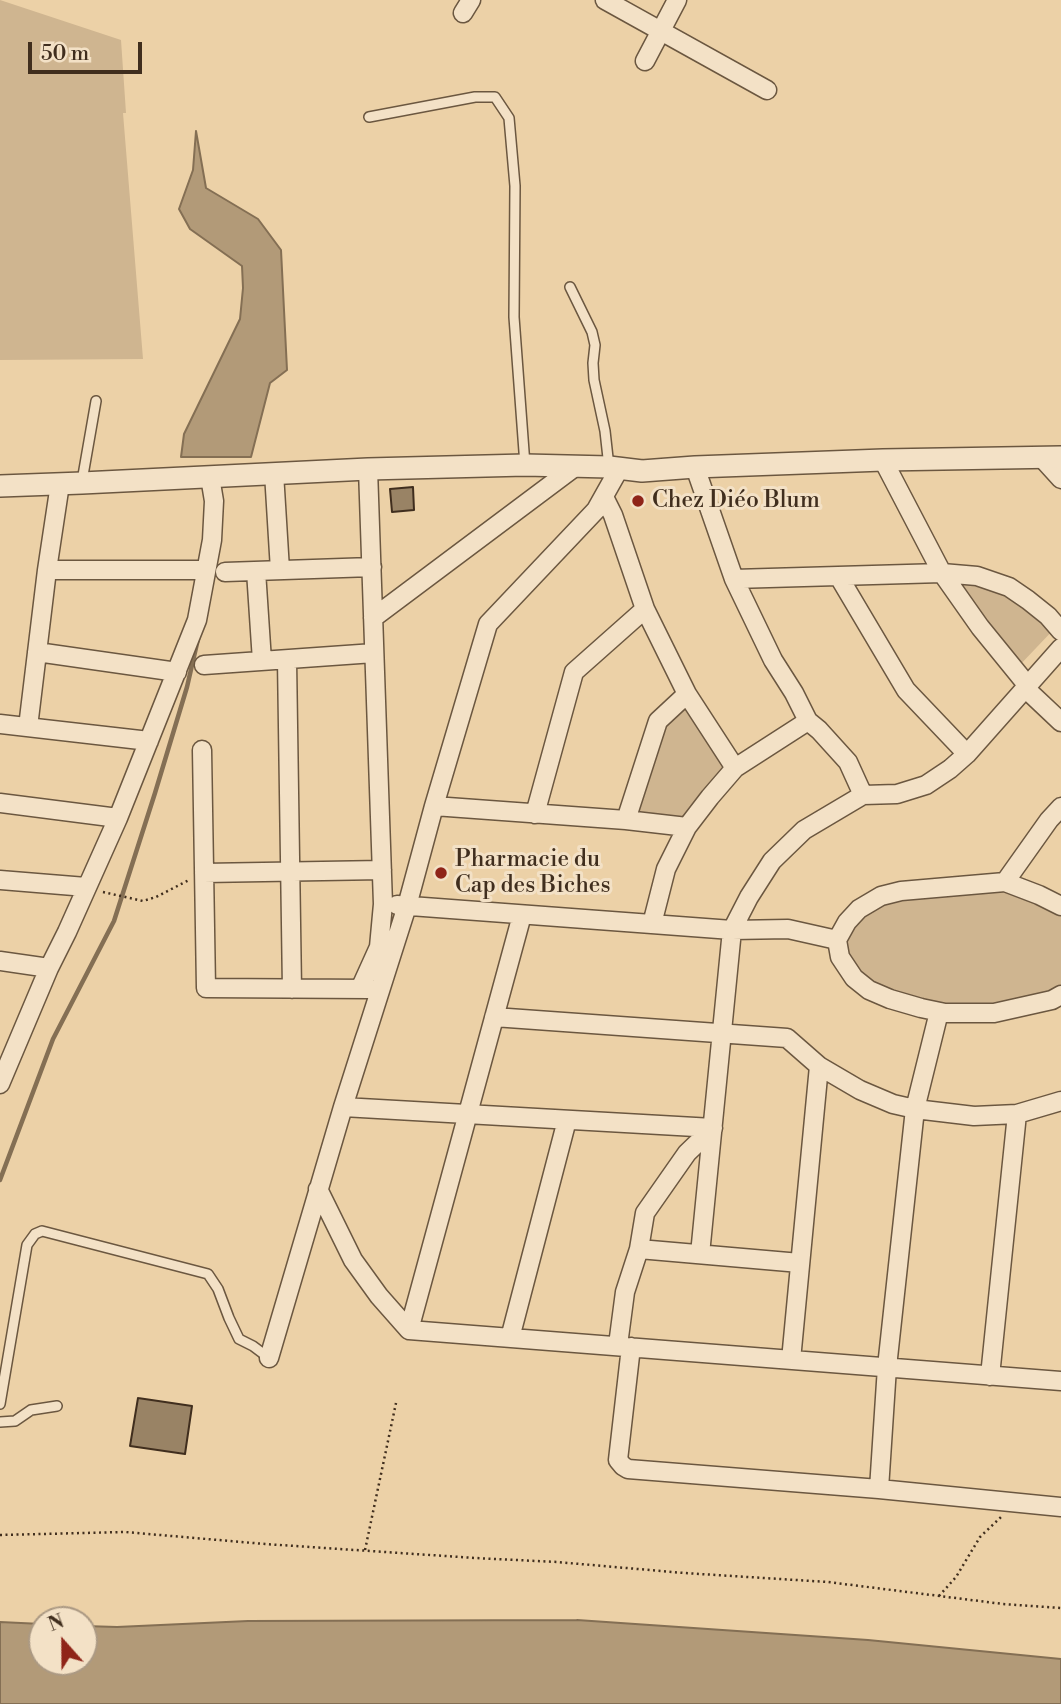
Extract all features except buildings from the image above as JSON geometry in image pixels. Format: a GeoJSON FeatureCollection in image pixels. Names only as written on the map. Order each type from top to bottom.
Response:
{"type":"FeatureCollection","features":[{"type":"Feature","properties":{"kind":"street"},"geometry":{"type":"LineString","coordinates":[[605,0],[767,90]]}},
{"type":"Feature","properties":{"kind":"street"},"geometry":{"type":"LineString","coordinates":[[645,61],[677,0]]}},
{"type":"Feature","properties":{"kind":"street"},"geometry":{"type":"LineString","coordinates":[[0,486],[368,468],[525,465],[642,471],[883,460],[1051,457],[1061,479]]}},
{"type":"Feature","properties":{"kind":"street"},"geometry":{"type":"LineString","coordinates":[[883,460],[942,573],[1026,687],[1061,722]]}},
{"type":"Feature","properties":{"kind":"street"},"geometry":{"type":"LineString","coordinates":[[373,618],[576,466]]}},
{"type":"Feature","properties":{"kind":"street"},"geometry":{"type":"LineString","coordinates":[[695,467],[734,579],[773,660],[808,722],[819,730],[848,762],[863,795]]}},
{"type":"Feature","properties":{"kind":"street"},"geometry":{"type":"LineString","coordinates":[[360,989],[379,947],[383,904],[368,468]]}},
{"type":"Feature","properties":{"kind":"street"},"geometry":{"type":"LineString","coordinates":[[269,1358],[342,1107],[407,906],[488,624],[596,510],[604,497],[614,468]]}},
{"type":"Feature","properties":{"kind":"street"},"geometry":{"type":"LineString","coordinates":[[274,473],[280,570]]}},
{"type":"Feature","properties":{"kind":"street"},"geometry":{"type":"LineString","coordinates":[[0,1084],[48,968],[118,818],[216,571],[212,540],[214,501],[210,477]]}},
{"type":"Feature","properties":{"kind":"street"},"geometry":{"type":"LineString","coordinates":[[28,727],[60,484]]}},
{"type":"Feature","properties":{"kind":"street"},"geometry":{"type":"LineString","coordinates":[[604,497],[613,515],[645,609],[687,694],[735,768]]}},
{"type":"Feature","properties":{"kind":"street"},"geometry":{"type":"LineString","coordinates":[[47,570],[256,571],[372,567]]}},
{"type":"Feature","properties":{"kind":"street"},"geometry":{"type":"LineString","coordinates":[[256,571],[262,662]]}},
{"type":"Feature","properties":{"kind":"street"},"geometry":{"type":"LineString","coordinates":[[734,579],[942,573],[977,576],[1009,587],[1028,600],[1061,631]]}},
{"type":"Feature","properties":{"kind":"street"},"geometry":{"type":"LineString","coordinates":[[839,577],[906,690],[967,754]]}},
{"type":"Feature","properties":{"kind":"street"},"geometry":{"type":"LineString","coordinates":[[535,814],[575,672],[645,609]]}},
{"type":"Feature","properties":{"kind":"street"},"geometry":{"type":"LineString","coordinates":[[700,1254],[732,930],[749,897],[772,861],[804,830],[863,795],[897,794],[926,785],[950,769],[967,754],[1061,648]]}},
{"type":"Feature","properties":{"kind":"street"},"geometry":{"type":"LineString","coordinates":[[37,652],[177,672]]}},
{"type":"Feature","properties":{"kind":"street"},"geometry":{"type":"LineString","coordinates":[[204,665],[374,653]]}},
{"type":"Feature","properties":{"kind":"street"},"geometry":{"type":"LineString","coordinates":[[287,660],[292,989]]}},
{"type":"Feature","properties":{"kind":"street"},"geometry":{"type":"LineString","coordinates":[[626,820],[659,721],[687,694]]}},
{"type":"Feature","properties":{"kind":"street"},"geometry":{"type":"LineString","coordinates":[[652,925],[666,869],[687,827],[710,797],[735,768],[808,722]]}},
{"type":"Feature","properties":{"kind":"street"},"geometry":{"type":"LineString","coordinates":[[0,723],[149,741]]}},
{"type":"Feature","properties":{"kind":"street"},"geometry":{"type":"LineString","coordinates":[[202,750],[205,988],[380,989]]}},
{"type":"Feature","properties":{"kind":"street"},"geometry":{"type":"LineString","coordinates":[[0,803],[118,818]]}},
{"type":"Feature","properties":{"kind":"street"},"geometry":{"type":"LineString","coordinates":[[434,806],[687,827]]}},
{"type":"Feature","properties":{"kind":"street"},"geometry":{"type":"LineString","coordinates":[[1005,882],[1061,807]]}},
{"type":"Feature","properties":{"kind":"street"},"geometry":{"type":"LineString","coordinates":[[204,873],[382,870]]}},
{"type":"Feature","properties":{"kind":"street"},"geometry":{"type":"LineString","coordinates":[[0,880],[86,887]]}},
{"type":"Feature","properties":{"kind":"street"},"geometry":{"type":"LineString","coordinates":[[1061,906],[1005,882],[901,891],[881,897],[859,909],[847,922],[837,940],[840,957],[854,978],[869,990],[890,999],[939,1012],[994,1013],[1052,1000],[1061,995]]}},
{"type":"Feature","properties":{"kind":"street"},"geometry":{"type":"LineString","coordinates":[[383,904],[732,930],[788,929],[837,940]]}},
{"type":"Feature","properties":{"kind":"street"},"geometry":{"type":"LineString","coordinates":[[409,1330],[522,915]]}},
{"type":"Feature","properties":{"kind":"street"},"geometry":{"type":"LineString","coordinates":[[0,961],[48,968]]}},
{"type":"Feature","properties":{"kind":"street"},"geometry":{"type":"LineString","coordinates":[[879,1489],[887,1367],[915,1109],[939,1012]]}},
{"type":"Feature","properties":{"kind":"street"},"geometry":{"type":"LineString","coordinates":[[494,1017],[787,1038],[820,1066],[860,1090],[893,1104],[915,1109],[974,1116],[1017,1114],[1061,1101]]}},
{"type":"Feature","properties":{"kind":"street"},"geometry":{"type":"LineString","coordinates":[[791,1360],[820,1066]]}},
{"type":"Feature","properties":{"kind":"street"},"geometry":{"type":"LineString","coordinates":[[342,1107],[713,1128]]}},
{"type":"Feature","properties":{"kind":"street"},"geometry":{"type":"LineString","coordinates":[[990,1376],[1017,1114]]}},
{"type":"Feature","properties":{"kind":"street"},"geometry":{"type":"LineString","coordinates":[[510,1338],[567,1120]]}},
{"type":"Feature","properties":{"kind":"street"},"geometry":{"type":"LineString","coordinates":[[713,1128],[687,1153],[645,1213],[639,1249],[625,1292],[618,1460],[623,1466],[628,1469],[1061,1507]]}},
{"type":"Feature","properties":{"kind":"street"},"geometry":{"type":"LineString","coordinates":[[318,1189],[354,1260],[379,1296],[409,1330],[1061,1381]]}},
{"type":"Feature","properties":{"kind":"street"},"geometry":{"type":"LineString","coordinates":[[639,1249],[800,1263]]}},
{"type":"Feature","properties":{"kind":"lane"},"geometry":{"type":"LineString","coordinates":[[369,117],[475,97],[495,97],[509,118],[515,186],[514,317],[525,465]]}},
{"type":"Feature","properties":{"kind":"lane"},"geometry":{"type":"LineString","coordinates":[[570,287],[592,332],[595,345],[594,380],[614,468]]}},
{"type":"Feature","properties":{"kind":"lane"},"geometry":{"type":"LineString","coordinates":[[82,483],[96,401]]}},
{"type":"Feature","properties":{"kind":"lane"},"geometry":{"type":"LineString","coordinates":[[0,1404],[27,1245],[35,1234],[42,1231],[208,1274],[218,1289],[239,1339],[269,1358]]}},
{"type":"Feature","properties":{"kind":"lane"},"geometry":{"type":"LineString","coordinates":[[0,1422],[15,1421],[31,1410],[57,1406]]}},
{"type":"Feature","properties":{"kind":"path"},"geometry":{"type":"LineString","coordinates":[[112,894],[143,901],[204,873]]}},
{"type":"Feature","properties":{"kind":"path"},"geometry":{"type":"LineString","coordinates":[[365,1550],[396,1403]]}},
{"type":"Feature","properties":{"kind":"path"},"geometry":{"type":"LineString","coordinates":[[939,1596],[956,1577],[980,1536],[1017,1503]]}},
{"type":"Feature","properties":{"kind":"path"},"geometry":{"type":"LineString","coordinates":[[0,1535],[125,1532],[828,1582],[1003,1604],[1061,1608]]}},
{"type":"Feature","properties":{"kind":"shaded area"},"geometry":{"type":"Polygon","coordinates":[[[0,0],[121,40],[126,113],[123,113],[143,359],[0,360],[0,0]]]}},
{"type":"Feature","properties":{"kind":"shaded area"},"geometry":{"type":"Polygon","coordinates":[[[196,131],[206,188],[258,219],[281,250],[287,370],[270,383],[251,457],[181,457],[184,434],[240,319],[243,288],[242,266],[190,229],[179,209],[193,170],[196,131]]]}},
{"type":"Feature","properties":{"kind":"shaded area"},"geometry":{"type":"Polygon","coordinates":[[[940,578],[1009,589],[1056,627],[1007,675],[940,578]]]}},
{"type":"Feature","properties":{"kind":"shaded area"},"geometry":{"type":"Polygon","coordinates":[[[686,697],[733,768],[683,828],[633,820],[662,723],[686,697]]]}},
{"type":"Feature","properties":{"kind":"shaded area"},"geometry":{"type":"Polygon","coordinates":[[[1004,883],[1061,908],[1061,991],[995,1015],[890,1001],[851,971],[838,939],[861,909],[902,888],[1004,883]]]}},
{"type":"Feature","properties":{"kind":"shaded area"},"geometry":{"type":"Polygon","coordinates":[[[577,1620],[868,1640],[1061,1659],[1061,1704],[0,1704],[0,1622],[28,1623],[28,1676],[98,1676],[98,1626],[248,1621],[577,1620]]]}},
{"type":"Feature","properties":{"kind":"waterway"},"geometry":{"type":"LineString","coordinates":[[0,1180],[53,1039],[114,921],[187,687],[198,639]]}},
{"type":"Feature","properties":{"kind":"place","name":"Chez Diéo Blum"},"geometry":{"type":"Point","coordinates":[638,501]}},
{"type":"Feature","properties":{"kind":"place","name":"Pharmacie du Cap des Biches"},"geometry":{"type":"Point","coordinates":[441,873]}}]}
